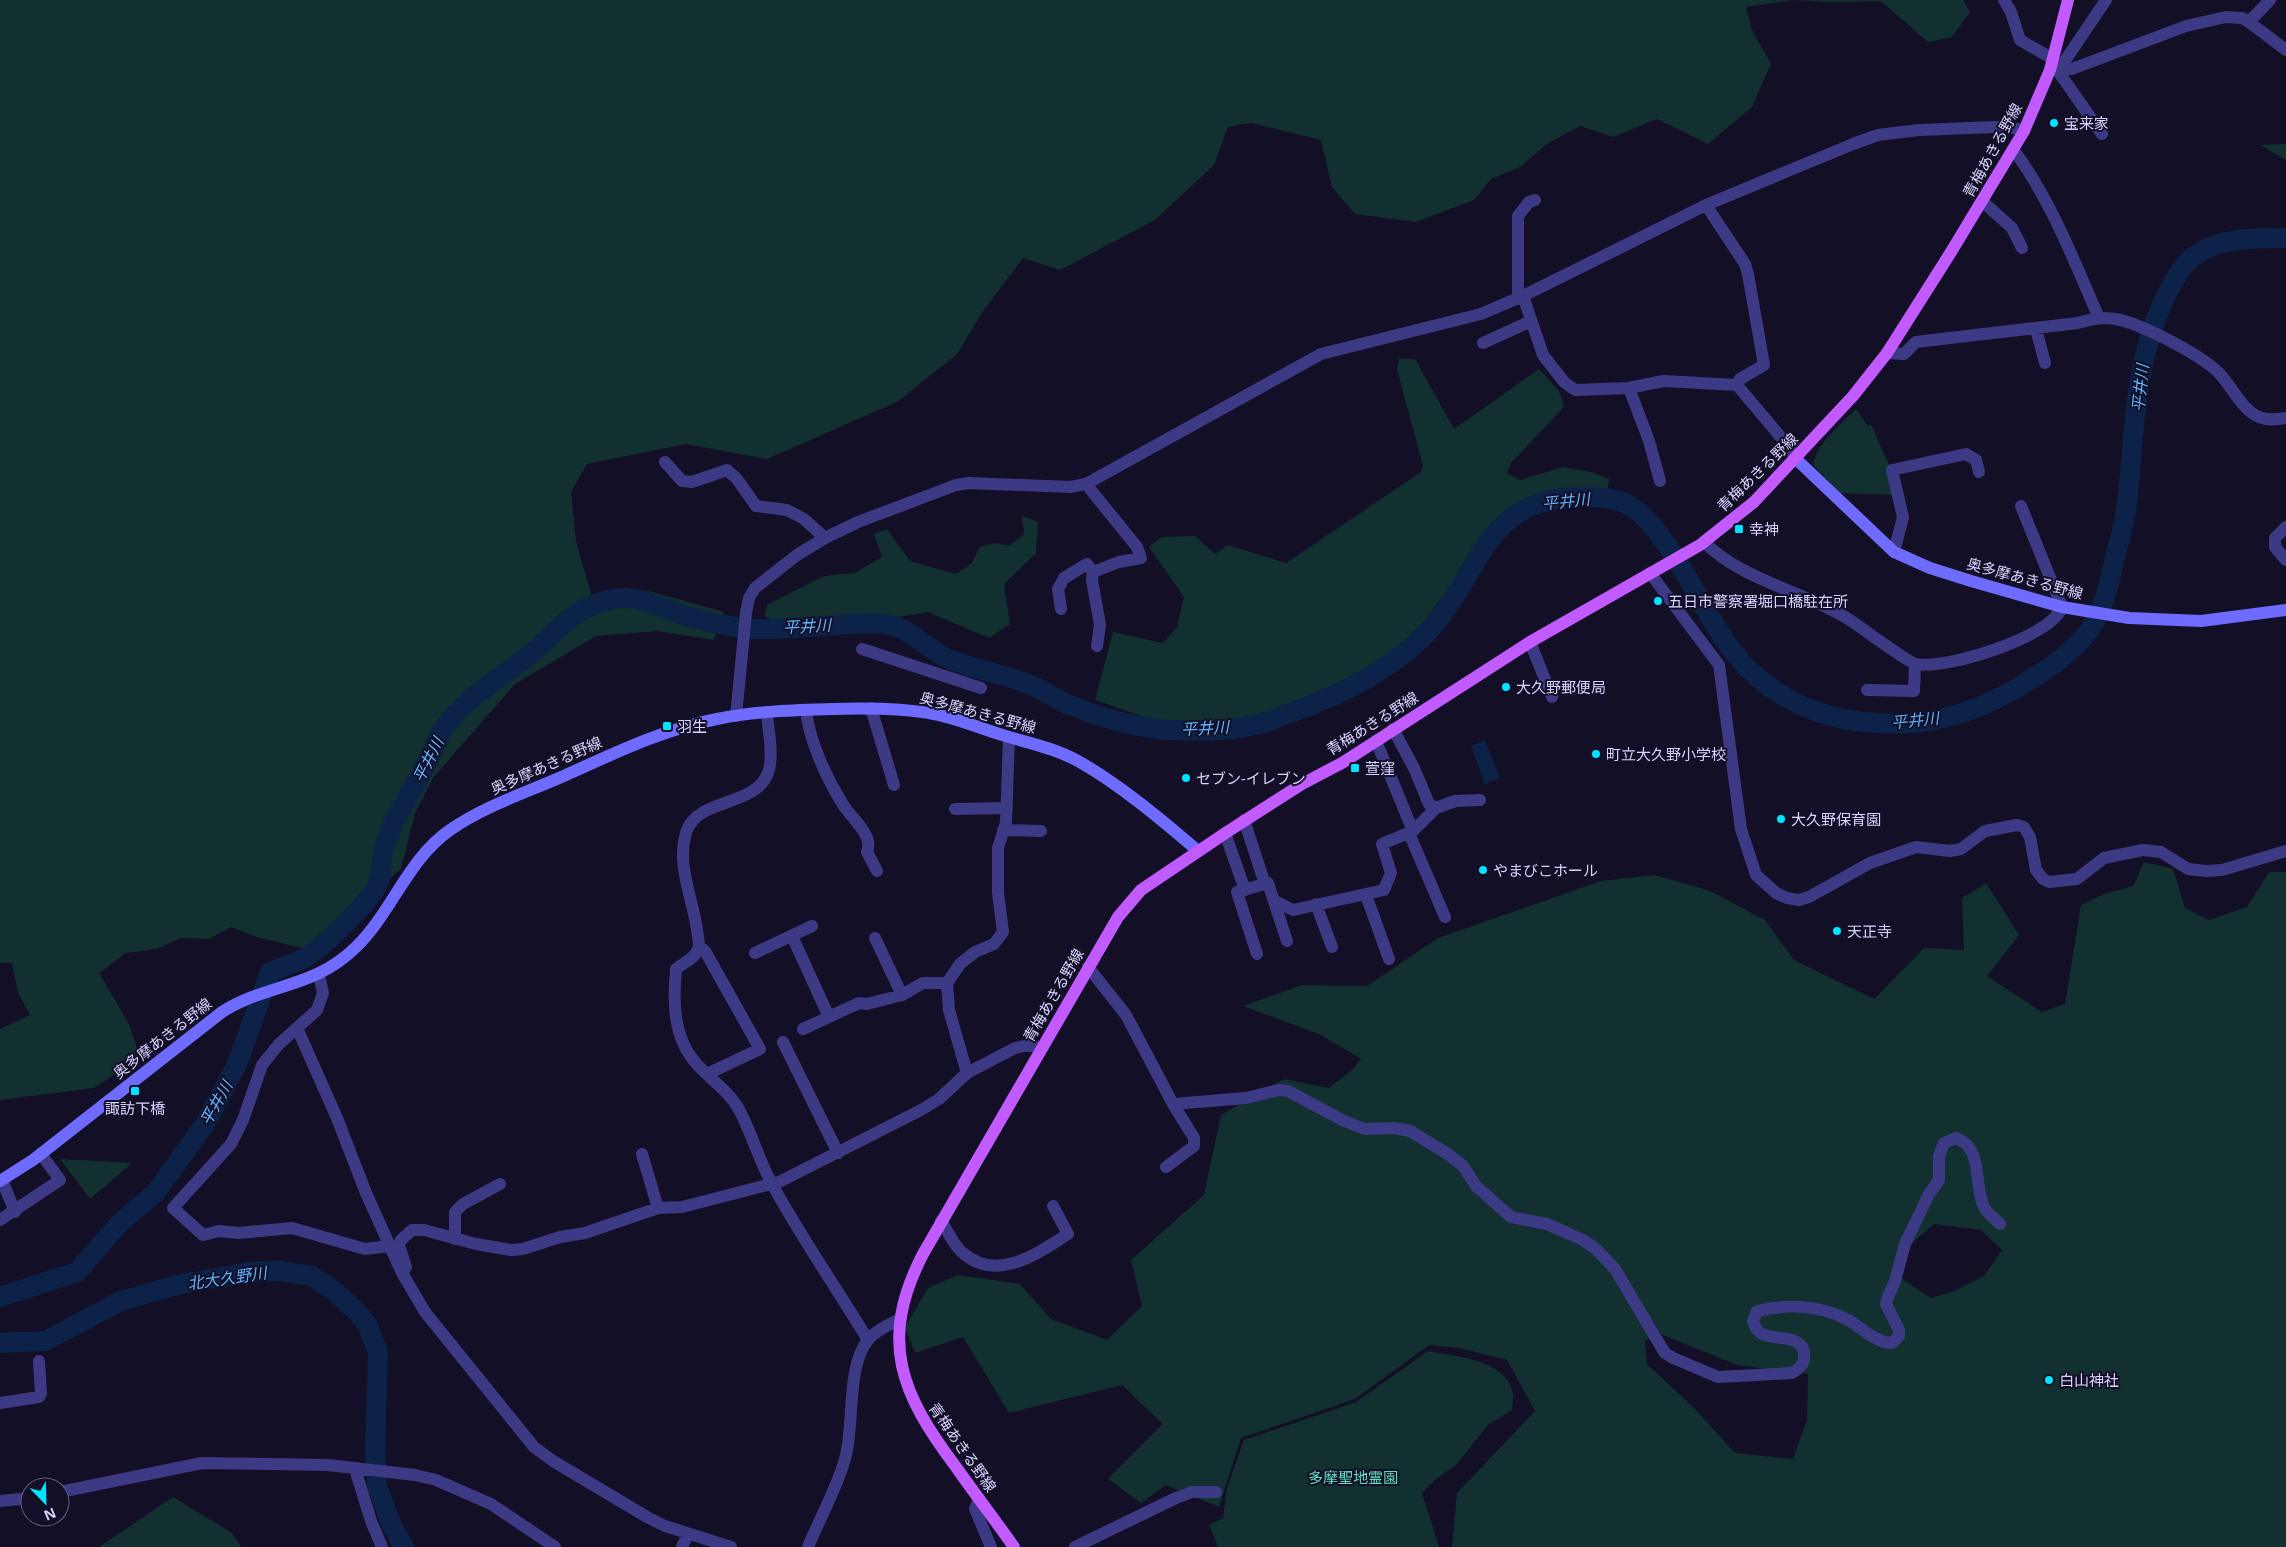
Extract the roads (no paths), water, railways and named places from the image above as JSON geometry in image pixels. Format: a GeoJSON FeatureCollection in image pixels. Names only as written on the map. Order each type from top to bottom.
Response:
{"type":"FeatureCollection","features":[{"type":"Feature","properties":{"kind":"main road","name":"青梅あきる野線"},"geometry":{"type":"LineString","coordinates":[[1014,1547],[930,1432],[910,1395],[901,1361],[900,1319],[911,1279],[941,1221],[1118,917],[1133,898],[1156,879],[1244,820],[1376,741],[1530,642],[1702,544],[1754,502],[1853,396],[1887,354],[2024,131],[2054,67],[2068,0]]}},
{"type":"Feature","properties":{"kind":"main road","name":"奥多摩あきる野線"},"geometry":{"type":"LineString","coordinates":[[1796,459],[1894,552],[1930,568],[2062,607],[2129,618],[2201,621],[2286,610]]}},
{"type":"Feature","properties":{"kind":"main road","name":"奥多摩あきる野線"},"geometry":{"type":"LineString","coordinates":[[1,1180],[41,1154],[205,1024],[244,1000],[319,975],[356,947],[376,924],[418,860],[437,840],[457,825],[652,738],[690,726],[736,716],[806,710],[871,708],[937,715],[1050,748],[1094,770],[1198,851]]}},
{"type":"Feature","properties":{"kind":"street"},"geometry":{"type":"LineString","coordinates":[[2004,0],[2011,12],[2020,40],[2054,67],[2102,134]]}},
{"type":"Feature","properties":{"kind":"street"},"geometry":{"type":"LineString","coordinates":[[2054,67],[2106,0]]}},
{"type":"Feature","properties":{"kind":"street"},"geometry":{"type":"LineString","coordinates":[[2249,22],[2270,0]]}},
{"type":"Feature","properties":{"kind":"street"},"geometry":{"type":"LineString","coordinates":[[2054,67],[2072,69],[2178,29],[2226,17],[2242,18],[2286,50]]}},
{"type":"Feature","properties":{"kind":"street"},"geometry":{"type":"LineString","coordinates":[[736,716],[746,613],[749,598],[755,588],[797,555],[825,538],[858,522],[956,485],[986,483],[1070,487],[1086,484],[1321,354],[1481,314],[1520,297],[1706,205],[1827,154],[1878,135],[1919,130],[1996,127],[2014,128],[2024,131]]}},
{"type":"Feature","properties":{"kind":"street"},"geometry":{"type":"LineString","coordinates":[[2014,149],[2033,178],[2056,221],[2099,318]]}},
{"type":"Feature","properties":{"kind":"street"},"geometry":{"type":"LineString","coordinates":[[1535,200],[1529,202],[1518,216],[1520,297],[1543,354],[1564,382],[1575,390],[1629,388],[1664,381],[1737,385],[1789,447],[1796,459]]}},
{"type":"Feature","properties":{"kind":"street"},"geometry":{"type":"LineString","coordinates":[[1982,201],[2012,228],[2022,248]]}},
{"type":"Feature","properties":{"kind":"street"},"geometry":{"type":"LineString","coordinates":[[1706,205],[1745,264],[1764,365],[1740,380],[1737,385]]}},
{"type":"Feature","properties":{"kind":"street"},"geometry":{"type":"LineString","coordinates":[[1887,354],[1904,354],[1916,342],[2036,329],[2099,318],[2116,319],[2178,345],[2216,370],[2258,417],[2286,418]]}},
{"type":"Feature","properties":{"kind":"street"},"geometry":{"type":"LineString","coordinates":[[1483,343],[1531,321]]}},
{"type":"Feature","properties":{"kind":"street"},"geometry":{"type":"LineString","coordinates":[[2036,329],[2045,362]]}},
{"type":"Feature","properties":{"kind":"street"},"geometry":{"type":"LineString","coordinates":[[1629,388],[1649,441],[1660,481]]}},
{"type":"Feature","properties":{"kind":"street"},"geometry":{"type":"LineString","coordinates":[[1894,552],[1903,517],[1892,470],[1966,454],[1976,460],[1979,472]]}},
{"type":"Feature","properties":{"kind":"street"},"geometry":{"type":"LineString","coordinates":[[665,462],[682,481],[692,482],[727,470],[737,479],[756,506],[787,510],[804,519],[825,538]]}},
{"type":"Feature","properties":{"kind":"street"},"geometry":{"type":"LineString","coordinates":[[1086,484],[1137,547],[1141,558],[1119,562],[1093,572]]}},
{"type":"Feature","properties":{"kind":"street"},"geometry":{"type":"LineString","coordinates":[[1702,544],[1726,560],[1845,616],[1915,664],[1940,663],[2023,639],[2039,632],[2059,616],[2062,607],[2021,506]]}},
{"type":"Feature","properties":{"kind":"street"},"geometry":{"type":"LineString","coordinates":[[2286,527],[2275,538],[2275,547],[2286,560]]}},
{"type":"Feature","properties":{"kind":"street"},"geometry":{"type":"LineString","coordinates":[[1061,608],[1058,589],[1064,578],[1087,564],[1093,572],[1092,580],[1100,624],[1097,646]]}},
{"type":"Feature","properties":{"kind":"street"},"geometry":{"type":"LineString","coordinates":[[1653,572],[1720,665],[1741,828],[1748,856],[1756,875],[1776,893],[1786,898],[1799,900],[1809,897],[1870,863],[1916,847],[1950,851],[1961,849],[1985,831],[2017,825],[2024,827],[2030,837],[2036,870],[2043,880],[2049,882],[2077,879],[2104,858],[2143,850],[2162,852],[2188,869],[2206,870],[2222,870],[2286,851]]}},
{"type":"Feature","properties":{"kind":"street"},"geometry":{"type":"LineString","coordinates":[[1530,642],[1552,697]]}},
{"type":"Feature","properties":{"kind":"street"},"geometry":{"type":"LineString","coordinates":[[862,649],[980,688]]}},
{"type":"Feature","properties":{"kind":"street"},"geometry":{"type":"LineString","coordinates":[[1868,690],[1914,691],[1915,664]]}},
{"type":"Feature","properties":{"kind":"street"},"geometry":{"type":"LineString","coordinates":[[871,708],[894,785]]}},
{"type":"Feature","properties":{"kind":"street"},"geometry":{"type":"LineString","coordinates":[[806,710],[807,725],[828,777],[843,805],[867,836],[869,845],[867,852],[876,871]]}},
{"type":"Feature","properties":{"kind":"street"},"geometry":{"type":"LineString","coordinates":[[767,712],[769,771],[763,783],[755,791],[702,814],[691,822],[687,831],[684,865],[689,897],[695,910],[699,946],[692,959],[676,969],[673,998],[678,1025],[694,1062],[718,1083],[737,1106],[773,1184],[868,1340]]}},
{"type":"Feature","properties":{"kind":"street"},"geometry":{"type":"LineString","coordinates":[[1393,729],[1414,768],[1429,804],[1436,808]]}},
{"type":"Feature","properties":{"kind":"street"},"geometry":{"type":"LineString","coordinates":[[967,1073],[948,1010],[947,983],[960,964],[975,952],[994,944],[1002,932],[998,892],[998,848],[1007,808],[1009,737]]}},
{"type":"Feature","properties":{"kind":"street"},"geometry":{"type":"LineString","coordinates":[[1376,741],[1445,917]]}},
{"type":"Feature","properties":{"kind":"street"},"geometry":{"type":"LineString","coordinates":[[1275,901],[1293,910],[1384,890],[1391,873],[1382,844],[1411,832],[1436,808],[1455,801],[1480,800]]}},
{"type":"Feature","properties":{"kind":"street"},"geometry":{"type":"LineString","coordinates":[[954,809],[1007,808]]}},
{"type":"Feature","properties":{"kind":"street"},"geometry":{"type":"LineString","coordinates":[[1244,820],[1265,884]]}},
{"type":"Feature","properties":{"kind":"street"},"geometry":{"type":"LineString","coordinates":[[1003,830],[1041,831]]}},
{"type":"Feature","properties":{"kind":"street"},"geometry":{"type":"LineString","coordinates":[[1225,833],[1245,890]]}},
{"type":"Feature","properties":{"kind":"street"},"geometry":{"type":"LineString","coordinates":[[1257,954],[1237,892],[1268,883],[1287,941]]}},
{"type":"Feature","properties":{"kind":"street"},"geometry":{"type":"LineString","coordinates":[[1366,895],[1390,959]]}},
{"type":"Feature","properties":{"kind":"street"},"geometry":{"type":"LineString","coordinates":[[1316,904],[1332,948]]}},
{"type":"Feature","properties":{"kind":"street"},"geometry":{"type":"LineString","coordinates":[[755,953],[812,926]]}},
{"type":"Feature","properties":{"kind":"street"},"geometry":{"type":"LineString","coordinates":[[792,936],[829,1017]]}},
{"type":"Feature","properties":{"kind":"street"},"geometry":{"type":"LineString","coordinates":[[875,938],[902,994]]}},
{"type":"Feature","properties":{"kind":"street"},"geometry":{"type":"LineString","coordinates":[[699,946],[705,951],[760,1050],[707,1074]]}},
{"type":"Feature","properties":{"kind":"street"},"geometry":{"type":"LineString","coordinates":[[1088,966],[1126,1015],[1173,1104],[1194,1138],[1194,1146],[1166,1167]]}},
{"type":"Feature","properties":{"kind":"street"},"geometry":{"type":"LineString","coordinates":[[319,975],[323,993],[317,1010],[279,1044],[262,1065],[243,1120],[231,1144],[173,1208],[203,1235],[219,1231],[239,1233],[292,1228],[365,1249],[389,1246]]}},
{"type":"Feature","properties":{"kind":"street"},"geometry":{"type":"LineString","coordinates":[[803,1029],[859,1003],[866,1004],[902,994],[923,984],[947,983]]}},
{"type":"Feature","properties":{"kind":"street"},"geometry":{"type":"LineString","coordinates":[[297,1028],[337,1118],[366,1194],[402,1273],[425,1312],[534,1447],[553,1462],[647,1517],[688,1534],[731,1547]]}},
{"type":"Feature","properties":{"kind":"street"},"geometry":{"type":"LineString","coordinates":[[783,1042],[838,1153]]}},
{"type":"Feature","properties":{"kind":"street"},"geometry":{"type":"LineString","coordinates":[[402,1273],[406,1267],[406,1262],[399,1245],[400,1240],[412,1230],[424,1230],[454,1239],[511,1250],[560,1237],[585,1233],[658,1208],[682,1208],[773,1184],[921,1110],[939,1099],[967,1073],[1015,1048],[1030,1045],[1041,1048]]}},
{"type":"Feature","properties":{"kind":"street"},"geometry":{"type":"LineString","coordinates":[[1173,1104],[1246,1098],[1279,1090],[1288,1091],[1344,1121],[1365,1129],[1395,1128],[1410,1131],[1464,1166],[1476,1186],[1511,1217],[1548,1224],[1583,1240],[1596,1249],[1615,1268],[1665,1353],[1718,1377],[1792,1373],[1804,1363],[1805,1352],[1801,1344],[1791,1339],[1762,1334],[1756,1329],[1753,1321],[1757,1311],[1771,1308],[1821,1308],[1848,1321],[1884,1343],[1892,1344],[1899,1336],[1899,1330],[1886,1304],[1886,1299],[1895,1281],[1905,1244],[1929,1194],[1939,1180],[1939,1156],[1944,1144],[1956,1138],[1965,1141],[1972,1150],[1984,1208],[2000,1224]]}},
{"type":"Feature","properties":{"kind":"street"},"geometry":{"type":"LineString","coordinates":[[0,1220],[15,1212],[60,1180],[41,1154]]}},
{"type":"Feature","properties":{"kind":"street"},"geometry":{"type":"LineString","coordinates":[[642,1154],[658,1208]]}},
{"type":"Feature","properties":{"kind":"street"},"geometry":{"type":"LineString","coordinates":[[1,1180],[15,1212]]}},
{"type":"Feature","properties":{"kind":"street"},"geometry":{"type":"LineString","coordinates":[[454,1239],[455,1212],[464,1204],[500,1184]]}},
{"type":"Feature","properties":{"kind":"street"},"geometry":{"type":"LineString","coordinates":[[941,1221],[957,1247],[968,1257],[988,1264],[1012,1264],[1030,1258],[1068,1234],[1053,1206]]}},
{"type":"Feature","properties":{"kind":"street"},"geometry":{"type":"LineString","coordinates":[[808,1547],[846,1457],[851,1430],[853,1384],[860,1353],[868,1340],[900,1319]]}},
{"type":"Feature","properties":{"kind":"street"},"geometry":{"type":"LineString","coordinates":[[0,1402],[39,1397],[41,1394],[39,1361]]}},
{"type":"Feature","properties":{"kind":"street"},"geometry":{"type":"LineString","coordinates":[[70,1490],[202,1463],[328,1466],[415,1475],[436,1480],[505,1512],[555,1547]]}},
{"type":"Feature","properties":{"kind":"street"},"geometry":{"type":"LineString","coordinates":[[359,1470],[371,1521],[382,1547]]}},
{"type":"Feature","properties":{"kind":"street"},"geometry":{"type":"LineString","coordinates":[[1075,1547],[1176,1498],[1192,1492],[1216,1492]]}},
{"type":"Feature","properties":{"kind":"street"},"geometry":{"type":"LineString","coordinates":[[0,1501],[20,1499]]}},
{"type":"Feature","properties":{"kind":"street"},"geometry":{"type":"LineString","coordinates":[[979,1499],[975,1509],[991,1547]]}},
{"type":"Feature","properties":{"kind":"street"},"geometry":{"type":"LineString","coordinates":[[682,1547],[688,1534]]}},
{"type":"Feature","properties":{"kind":"water"},"geometry":{"type":"Polygon","coordinates":[[[1485,740],[1500,778],[1485,784],[1471,746],[1485,740]]]}},
{"type":"Feature","properties":{"kind":"waterway","name":"平井川"},"geometry":{"type":"LineString","coordinates":[[0,1297],[77,1272],[118,1225],[156,1192],[205,1124],[237,1064],[270,972],[299,961],[315,951],[355,914],[376,888],[380,879],[382,858],[388,837],[447,724],[471,699],[527,657],[559,627],[581,611],[597,603],[611,599],[635,599],[686,616],[719,624],[753,629],[850,624],[891,625],[907,631],[949,659],[1028,684],[1065,703],[1091,713],[1158,729],[1223,730],[1269,721],[1328,698],[1378,672],[1409,650],[1443,614],[1473,565],[1505,523],[1526,508],[1555,499],[1597,497],[1623,502],[1647,519],[1686,575],[1710,617],[1734,653],[1745,666],[1771,688],[1817,712],[1850,720],[1891,724],[1945,718],[1994,700],[2034,678],[2069,651],[2084,637],[2094,623],[2107,591],[2125,518],[2137,402],[2146,352],[2163,302],[2179,272],[2193,257],[2214,245],[2238,240],[2286,238]]}},
{"type":"Feature","properties":{"kind":"waterway","name":"北大久野川"},"geometry":{"type":"LineString","coordinates":[[0,1343],[45,1341],[121,1301],[177,1285],[250,1272],[279,1271],[312,1276],[333,1290],[356,1311],[367,1324],[378,1352],[375,1451],[377,1486],[392,1526],[404,1547]]}},
{"type":"Feature","properties":{"kind":"place","name":"宝来家"},"geometry":{"type":"Point","coordinates":[2054,123]}},
{"type":"Feature","properties":{"kind":"place","name":"幸神"},"geometry":{"type":"Point","coordinates":[1739,529]}},
{"type":"Feature","properties":{"kind":"place","name":"五日市警察署堀口橋駐在所"},"geometry":{"type":"Point","coordinates":[1658,601]}},
{"type":"Feature","properties":{"kind":"place","name":"大久野郵便局"},"geometry":{"type":"Point","coordinates":[1506,687]}},
{"type":"Feature","properties":{"kind":"place","name":"羽生"},"geometry":{"type":"Point","coordinates":[667,726]}},
{"type":"Feature","properties":{"kind":"place","name":"町立大久野小学校"},"geometry":{"type":"Point","coordinates":[1596,754]}},
{"type":"Feature","properties":{"kind":"place","name":"萱窪"},"geometry":{"type":"Point","coordinates":[1355,768]}},
{"type":"Feature","properties":{"kind":"place","name":"セブン-イレブン"},"geometry":{"type":"Point","coordinates":[1186,778]}},
{"type":"Feature","properties":{"kind":"place","name":"大久野保育園"},"geometry":{"type":"Point","coordinates":[1781,819]}},
{"type":"Feature","properties":{"kind":"place","name":"やまびこホール"},"geometry":{"type":"Point","coordinates":[1483,870]}},
{"type":"Feature","properties":{"kind":"place","name":"天正寺"},"geometry":{"type":"Point","coordinates":[1837,931]}},
{"type":"Feature","properties":{"kind":"place","name":"諏訪下橋"},"geometry":{"type":"Point","coordinates":[135,1091]}},
{"type":"Feature","properties":{"kind":"place","name":"白山神社"},"geometry":{"type":"Point","coordinates":[2049,1380]}},
{"type":"Feature","properties":{"kind":"park label","name":"多摩聖地霊園"},"geometry":{"type":"Point","coordinates":[1353,1477]}}]}
